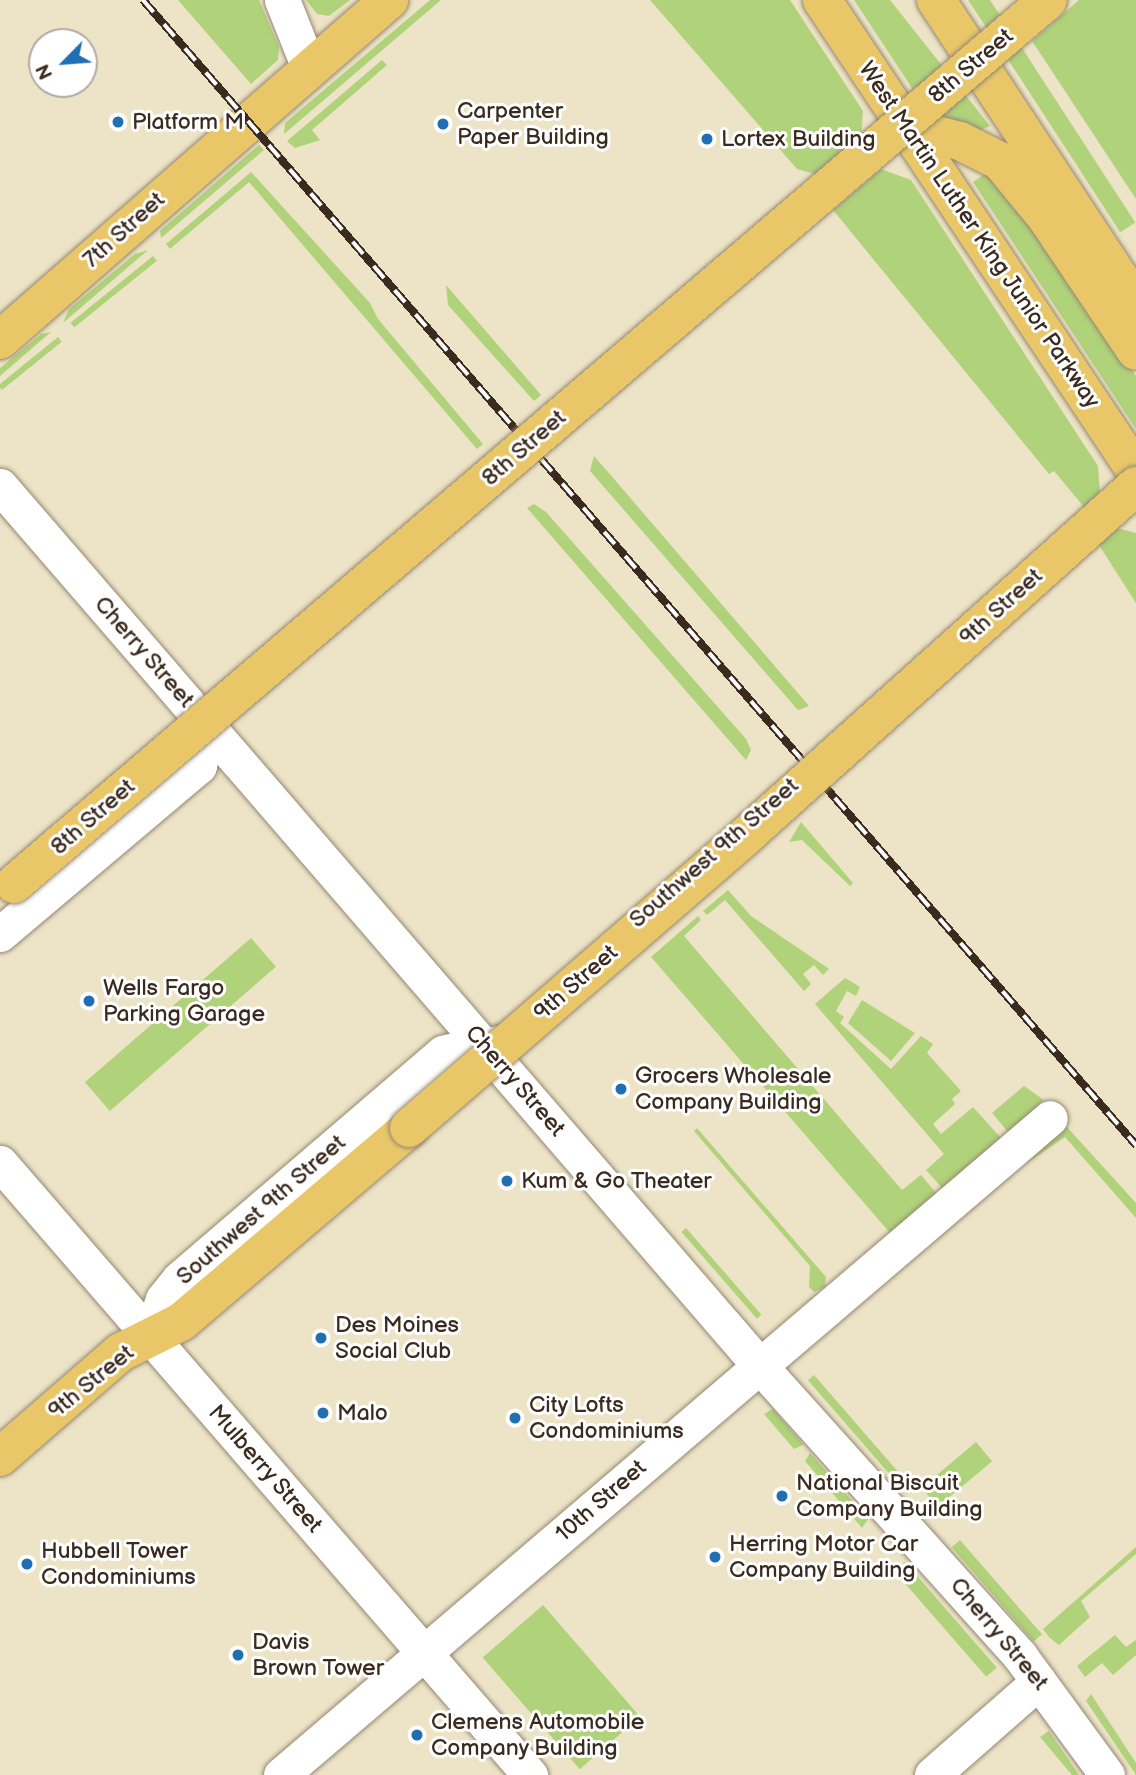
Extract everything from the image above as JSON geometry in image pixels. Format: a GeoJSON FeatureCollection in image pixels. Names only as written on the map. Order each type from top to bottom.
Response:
{"type":"FeatureCollection","features":[{"type":"Feature","properties":{"kind":"main road","name":"7th Street"},"geometry":{"type":"LineString","coordinates":[[0,340],[247,120],[388,0]]}},
{"type":"Feature","properties":{"kind":"main road","name":"West Martin Luther King Junior Parkway"},"geometry":{"type":"LineString","coordinates":[[822,0],[1136,471]]}},
{"type":"Feature","properties":{"kind":"main road"},"geometry":{"type":"LineString","coordinates":[[936,0],[1136,303]]}},
{"type":"Feature","properties":{"kind":"main road","name":"8th Street"},"geometry":{"type":"LineString","coordinates":[[7,890],[1048,0]]}},
{"type":"Feature","properties":{"kind":"main road"},"geometry":{"type":"LineString","coordinates":[[907,127],[960,141],[1000,161],[1046,217],[1136,351]]}},
{"type":"Feature","properties":{"kind":"main road","name":"9th Street"},"geometry":{"type":"LineString","coordinates":[[0,1457],[121,1352],[181,1322],[409,1128],[759,824],[1136,486]]}},
{"type":"Feature","properties":{"kind":"street"},"geometry":{"type":"LineString","coordinates":[[282,0],[309,68]]}},
{"type":"Feature","properties":{"kind":"street","name":"Cherry Street"},"geometry":{"type":"LineString","coordinates":[[0,486],[759,1365],[1040,1681],[1107,1775]]}},
{"type":"Feature","properties":{"kind":"street","name":"Southwest 9th Street"},"geometry":{"type":"LineString","coordinates":[[150,1337],[163,1299],[179,1279],[443,1053],[465,1047],[489,1051],[1081,528],[1136,502]]}},
{"type":"Feature","properties":{"kind":"street"},"geometry":{"type":"LineString","coordinates":[[0,934],[199,766],[207,724]]}},
{"type":"Feature","properties":{"kind":"street","name":"10th Street"},"geometry":{"type":"LineString","coordinates":[[281,1775],[1050,1118]]}},
{"type":"Feature","properties":{"kind":"street","name":"Mulberry Street"},"geometry":{"type":"LineString","coordinates":[[0,1163],[530,1775]]}},
{"type":"Feature","properties":{"kind":"street"},"geometry":{"type":"LineString","coordinates":[[932,1775],[1040,1681]]}},
{"type":"Feature","properties":{"kind":"green space"},"geometry":{"type":"Polygon","coordinates":[[[178,0],[259,0],[279,47],[278,60],[251,84],[178,0]]]}},
{"type":"Feature","properties":{"kind":"green space"},"geometry":{"type":"Polygon","coordinates":[[[306,0],[350,0],[329,16],[317,14],[306,0]]]}},
{"type":"Feature","properties":{"kind":"green space"},"geometry":{"type":"Polygon","coordinates":[[[430,0],[441,0],[284,134],[285,123],[430,0]]]}},
{"type":"Feature","properties":{"kind":"green space"},"geometry":{"type":"Polygon","coordinates":[[[650,0],[790,0],[863,111],[861,139],[819,175],[797,169],[650,0]]]}},
{"type":"Feature","properties":{"kind":"green space"},"geometry":{"type":"Polygon","coordinates":[[[854,0],[890,0],[990,126],[976,132],[935,123],[854,0]]]}},
{"type":"Feature","properties":{"kind":"green space"},"geometry":{"type":"Polygon","coordinates":[[[968,0],[990,0],[1002,18],[988,30],[968,0]]]}},
{"type":"Feature","properties":{"kind":"green space"},"geometry":{"type":"Polygon","coordinates":[[[1079,0],[1136,0],[1136,199],[1032,41],[1079,0]]]}},
{"type":"Feature","properties":{"kind":"green space"},"geometry":{"type":"Polygon","coordinates":[[[1022,48],[1135,222],[1120,232],[1007,58],[1022,48]]]}},
{"type":"Feature","properties":{"kind":"green space"},"geometry":{"type":"Polygon","coordinates":[[[382,60],[387,65],[312,130],[320,140],[295,148],[287,141],[382,60]]]}},
{"type":"Feature","properties":{"kind":"green space"},"geometry":{"type":"Polygon","coordinates":[[[259,145],[264,150],[161,238],[160,231],[259,145]]]}},
{"type":"Feature","properties":{"kind":"green space"},"geometry":{"type":"Polygon","coordinates":[[[881,169],[911,180],[1098,466],[1100,493],[1084,507],[1054,471],[1049,474],[833,210],[881,169]]]}},
{"type":"Feature","properties":{"kind":"green space"},"geometry":{"type":"Polygon","coordinates":[[[993,169],[1136,376],[1136,429],[973,182],[993,169]]]}},
{"type":"Feature","properties":{"kind":"green space"},"geometry":{"type":"Polygon","coordinates":[[[251,172],[370,303],[378,319],[483,444],[477,449],[249,182],[170,249],[166,244],[251,172]]]}},
{"type":"Feature","properties":{"kind":"green space"},"geometry":{"type":"Polygon","coordinates":[[[148,250],[63,323],[69,309],[135,254],[148,250]]]}},
{"type":"Feature","properties":{"kind":"green space"},"geometry":{"type":"Polygon","coordinates":[[[153,256],[157,261],[74,327],[71,323],[153,256]]]}},
{"type":"Feature","properties":{"kind":"green space"},"geometry":{"type":"Polygon","coordinates":[[[446,285],[541,395],[534,401],[448,305],[446,285]]]}},
{"type":"Feature","properties":{"kind":"green space"},"geometry":{"type":"Polygon","coordinates":[[[51,332],[0,376],[0,368],[41,334],[51,332]]]}},
{"type":"Feature","properties":{"kind":"green space"},"geometry":{"type":"Polygon","coordinates":[[[58,337],[62,342],[2,390],[0,384],[58,337]]]}},
{"type":"Feature","properties":{"kind":"green space"},"geometry":{"type":"Polygon","coordinates":[[[594,456],[809,706],[798,710],[590,471],[594,456]]]}},
{"type":"Feature","properties":{"kind":"green space"},"geometry":{"type":"Polygon","coordinates":[[[534,504],[546,512],[746,739],[751,750],[746,760],[527,508],[534,504]]]}},
{"type":"Feature","properties":{"kind":"green space"},"geometry":{"type":"Polygon","coordinates":[[[1117,528],[1136,533],[1136,603],[1099,545],[1117,528]]]}},
{"type":"Feature","properties":{"kind":"green space"},"geometry":{"type":"Polygon","coordinates":[[[801,822],[853,883],[850,886],[802,840],[789,842],[801,822]]]}},
{"type":"Feature","properties":{"kind":"green space"},"geometry":{"type":"Polygon","coordinates":[[[728,890],[751,916],[829,969],[823,975],[814,965],[803,974],[811,984],[804,991],[725,900],[707,915],[703,911],[728,890]]]}},
{"type":"Feature","properties":{"kind":"green space"},"geometry":{"type":"Polygon","coordinates":[[[698,916],[701,920],[684,936],[902,1190],[921,1175],[937,1194],[891,1234],[651,957],[698,916]]]}},
{"type":"Feature","properties":{"kind":"green space"},"geometry":{"type":"Polygon","coordinates":[[[251,938],[276,967],[110,1111],[85,1082],[251,938]]]}},
{"type":"Feature","properties":{"kind":"green space"},"geometry":{"type":"Polygon","coordinates":[[[845,978],[860,987],[856,996],[847,991],[836,1011],[844,1017],[840,1023],[891,1069],[921,1036],[933,1044],[927,1053],[961,1091],[952,1099],[955,1104],[933,1124],[941,1134],[973,1107],[1001,1138],[943,1189],[926,1170],[944,1154],[815,1004],[845,978]]]}},
{"type":"Feature","properties":{"kind":"green space"},"geometry":{"type":"Polygon","coordinates":[[[862,1000],[915,1033],[891,1061],[848,1023],[862,1000]]]}},
{"type":"Feature","properties":{"kind":"green space"},"geometry":{"type":"Polygon","coordinates":[[[1024,1086],[1044,1100],[1008,1132],[992,1113],[1024,1086]]]}},
{"type":"Feature","properties":{"kind":"green space"},"geometry":{"type":"Polygon","coordinates":[[[1066,1126],[1136,1203],[1136,1218],[1065,1137],[1027,1163],[1066,1126]]]}},
{"type":"Feature","properties":{"kind":"green space"},"geometry":{"type":"Polygon","coordinates":[[[697,1128],[826,1277],[825,1287],[814,1292],[809,1287],[810,1266],[694,1131],[697,1128]]]}},
{"type":"Feature","properties":{"kind":"green space"},"geometry":{"type":"Polygon","coordinates":[[[686,1228],[761,1315],[757,1319],[681,1232],[686,1228]]]}},
{"type":"Feature","properties":{"kind":"green space"},"geometry":{"type":"Polygon","coordinates":[[[814,1375],[912,1488],[906,1493],[808,1380],[814,1375]]]}},
{"type":"Feature","properties":{"kind":"green space"},"geometry":{"type":"Polygon","coordinates":[[[773,1409],[803,1445],[794,1449],[764,1414],[773,1409]]]}},
{"type":"Feature","properties":{"kind":"green space"},"geometry":{"type":"Polygon","coordinates":[[[976,1442],[992,1461],[938,1507],[922,1488],[976,1442]]]}},
{"type":"Feature","properties":{"kind":"green space"},"geometry":{"type":"Polygon","coordinates":[[[810,1453],[868,1519],[862,1528],[805,1461],[810,1453]]]}},
{"type":"Feature","properties":{"kind":"green space"},"geometry":{"type":"Polygon","coordinates":[[[960,1540],[1042,1634],[1034,1642],[952,1547],[960,1540]]]}},
{"type":"Feature","properties":{"kind":"green space"},"geometry":{"type":"Polygon","coordinates":[[[1136,1547],[1136,1554],[1081,1601],[1090,1617],[1059,1645],[1049,1637],[1043,1629],[1136,1547]]]}},
{"type":"Feature","properties":{"kind":"green space"},"geometry":{"type":"Polygon","coordinates":[[[905,1562],[997,1668],[986,1677],[894,1571],[905,1562]]]}},
{"type":"Feature","properties":{"kind":"green space"},"geometry":{"type":"Polygon","coordinates":[[[543,1605],[640,1717],[580,1769],[483,1657],[543,1605]]]}},
{"type":"Feature","properties":{"kind":"green space"},"geometry":{"type":"Polygon","coordinates":[[[1115,1635],[1126,1647],[1136,1640],[1136,1655],[1113,1675],[1102,1663],[1085,1677],[1077,1666],[1115,1635]]]}},
{"type":"Feature","properties":{"kind":"green space"},"geometry":{"type":"Polygon","coordinates":[[[1091,1694],[1136,1763],[1136,1775],[1086,1701],[1091,1694]]]}},
{"type":"Feature","properties":{"kind":"green space"},"geometry":{"type":"Polygon","coordinates":[[[1049,1731],[1079,1775],[1072,1775],[1040,1737],[1049,1731]]]}},
{"type":"Feature","properties":{"kind":"railway"},"geometry":{"type":"LineString","coordinates":[[143,0],[1136,1145]]}},
{"type":"Feature","properties":{"kind":"place","name":"Platform M"},"geometry":{"type":"Point","coordinates":[118,122]}},
{"type":"Feature","properties":{"kind":"place","name":"Carpenter Paper Building"},"geometry":{"type":"Point","coordinates":[443,124]}},
{"type":"Feature","properties":{"kind":"place","name":"Lortex Building"},"geometry":{"type":"Point","coordinates":[707,139]}},
{"type":"Feature","properties":{"kind":"place","name":"Wells Fargo Parking Garage"},"geometry":{"type":"Point","coordinates":[89,1001]}},
{"type":"Feature","properties":{"kind":"place","name":"Grocers Wholesale Company Building"},"geometry":{"type":"Point","coordinates":[621,1089]}},
{"type":"Feature","properties":{"kind":"place","name":"Kum & Go Theater"},"geometry":{"type":"Point","coordinates":[507,1181]}},
{"type":"Feature","properties":{"kind":"place","name":"Des Moines Social Club"},"geometry":{"type":"Point","coordinates":[321,1338]}},
{"type":"Feature","properties":{"kind":"place","name":"Malo"},"geometry":{"type":"Point","coordinates":[323,1413]}},
{"type":"Feature","properties":{"kind":"place","name":"City Lofts Condominiums"},"geometry":{"type":"Point","coordinates":[515,1418]}},
{"type":"Feature","properties":{"kind":"place","name":"National Biscuit Company Building"},"geometry":{"type":"Point","coordinates":[782,1496]}},
{"type":"Feature","properties":{"kind":"place","name":"Herring Motor Car Company Building"},"geometry":{"type":"Point","coordinates":[715,1557]}},
{"type":"Feature","properties":{"kind":"place","name":"Hubbell Tower Condominiums"},"geometry":{"type":"Point","coordinates":[27,1564]}},
{"type":"Feature","properties":{"kind":"place","name":"Davis Brown Tower"},"geometry":{"type":"Point","coordinates":[238,1655]}},
{"type":"Feature","properties":{"kind":"place","name":"Clemens Automobile Company Building"},"geometry":{"type":"Point","coordinates":[417,1735]}}]}
